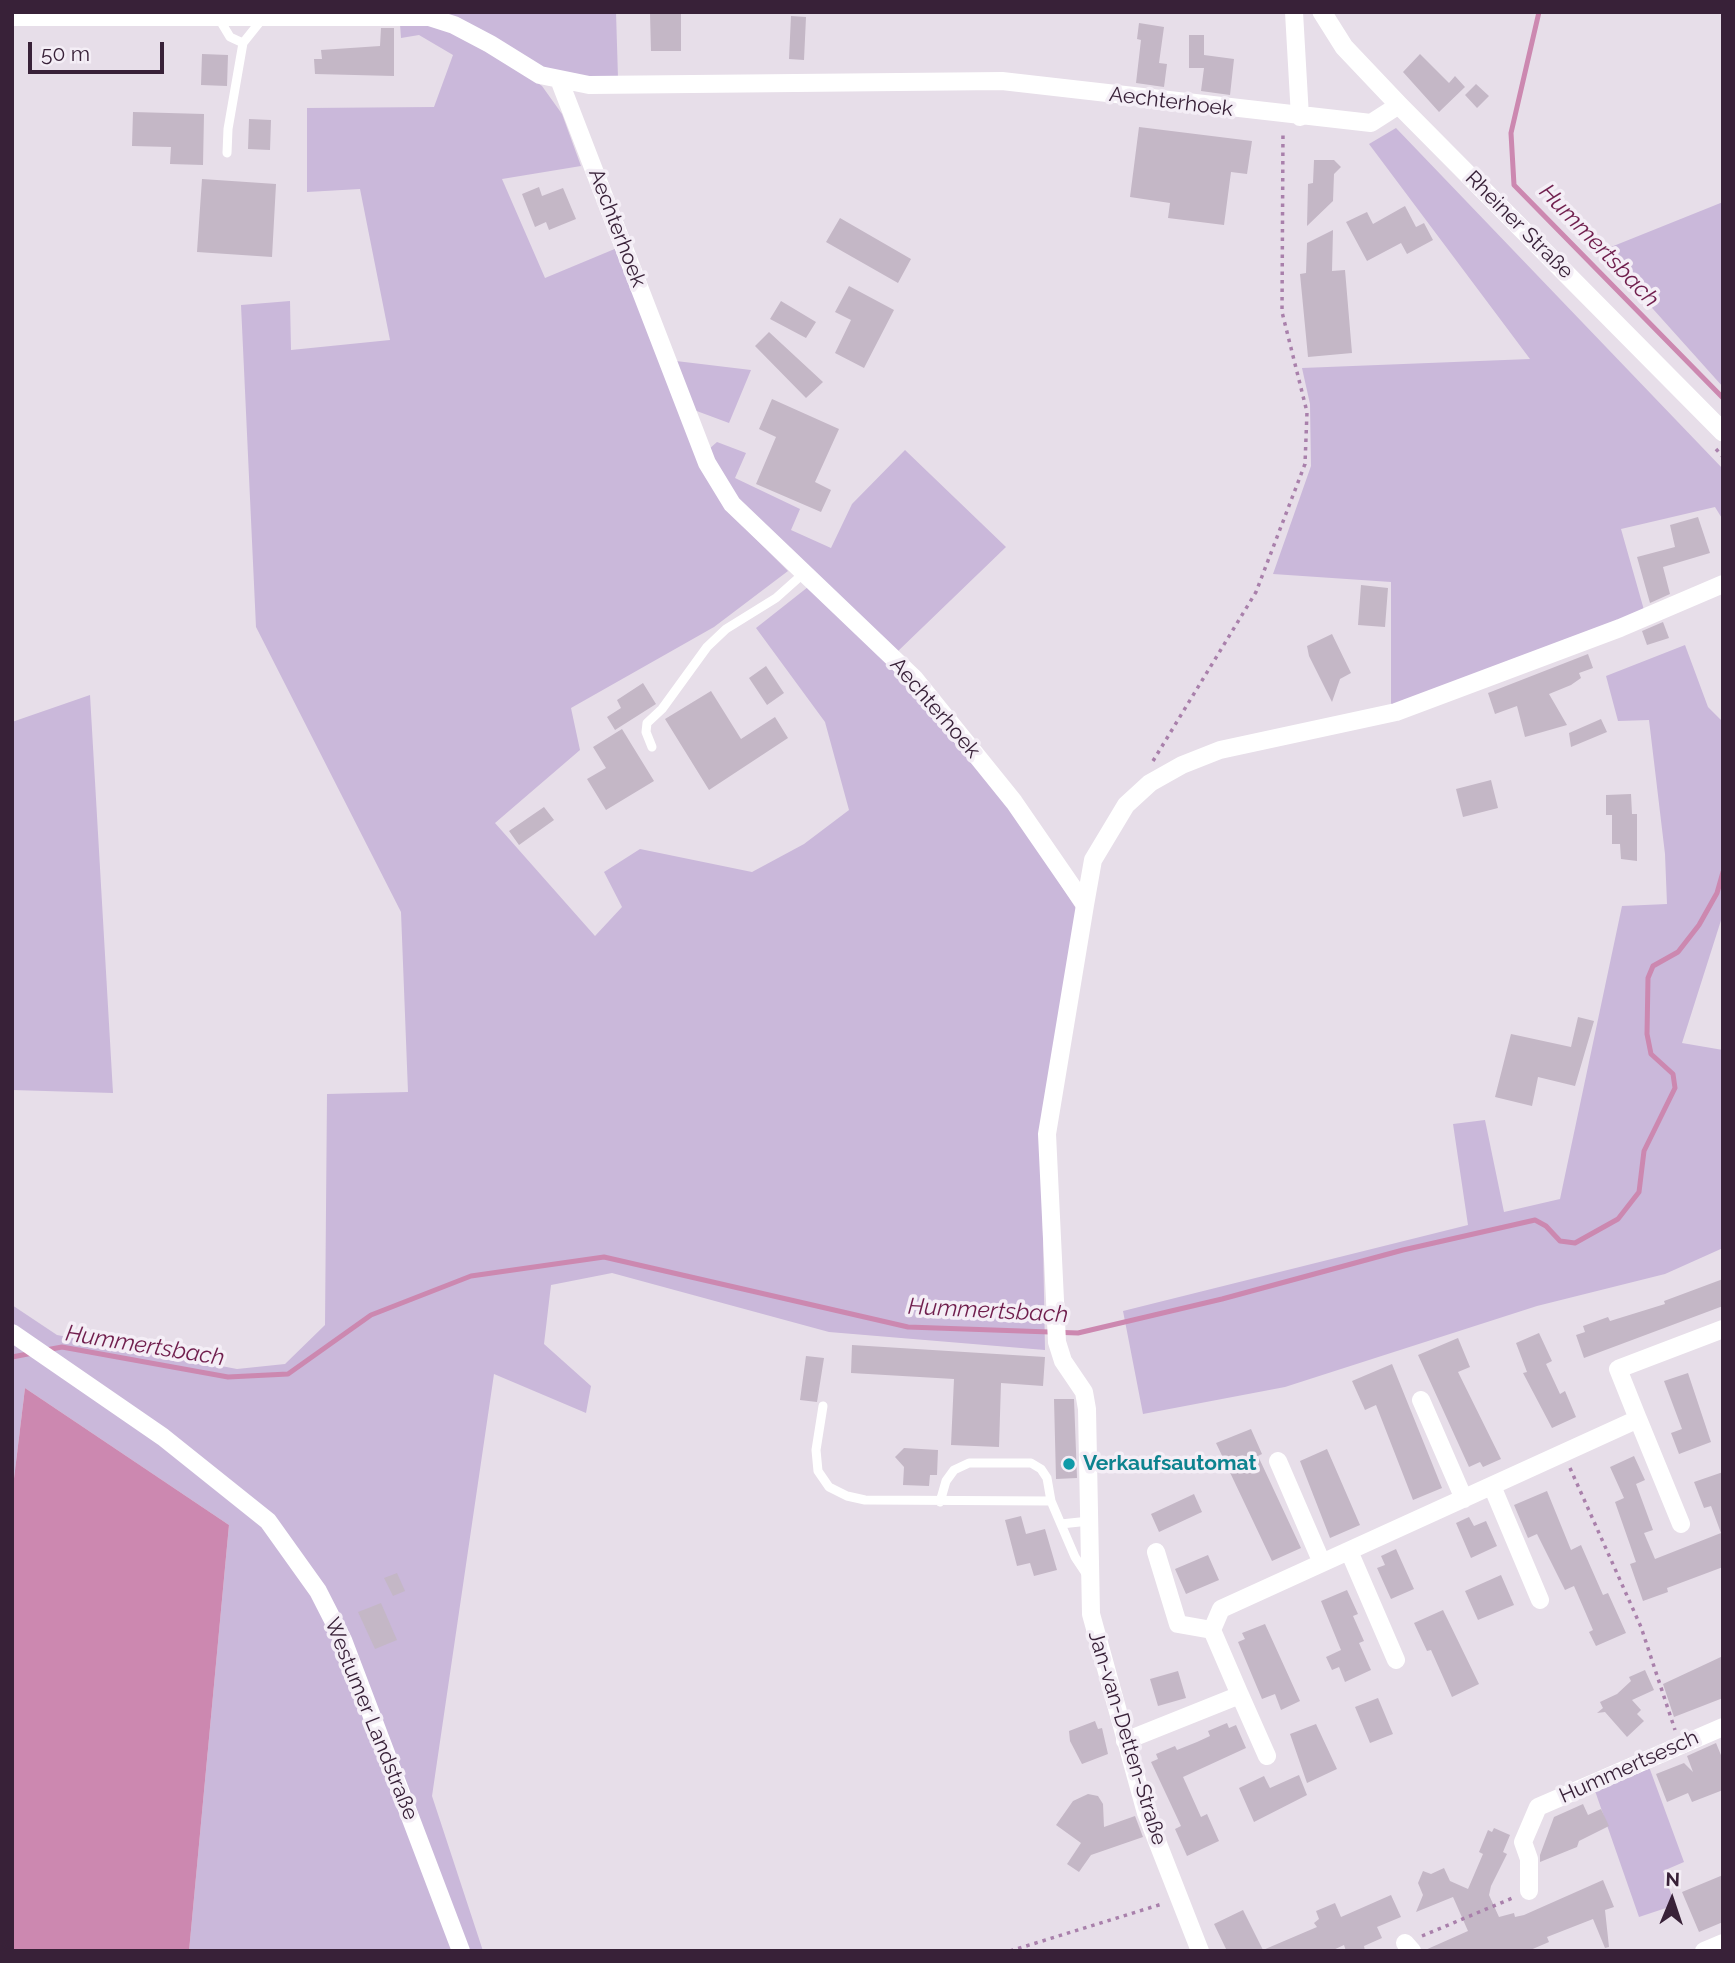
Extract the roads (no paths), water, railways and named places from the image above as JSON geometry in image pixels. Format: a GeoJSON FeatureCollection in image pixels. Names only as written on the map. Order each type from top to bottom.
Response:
{"type":"FeatureCollection","features":[{"type":"Feature","properties":{"kind":"street"},"geometry":{"type":"LineString","coordinates":[[1292,116],[1293,12]]}},
{"type":"Feature","properties":{"kind":"street","name":"Rheiner Straße"},"geometry":{"type":"LineString","coordinates":[[1322,12],[1344,47],[1399,105],[1723,432]]}},
{"type":"Feature","properties":{"kind":"street","name":"Aechterhoek"},"geometry":{"type":"LineString","coordinates":[[12,17],[429,17],[454,25],[540,75],[561,82],[589,85],[1002,81],[1371,123],[1399,105]]}},
{"type":"Feature","properties":{"kind":"street","name":"Aechterhoek"},"geometry":{"type":"LineString","coordinates":[[561,82],[707,463],[732,505],[914,678],[1014,802],[1085,905]]}},
{"type":"Feature","properties":{"kind":"street"},"geometry":{"type":"LineString","coordinates":[[1085,905],[1093,860],[1126,805],[1150,783],[1182,765],[1220,750],[1396,712],[1620,628],[1723,584]]}},
{"type":"Feature","properties":{"kind":"street","name":"Jan-van-Detten-Straße"},"geometry":{"type":"LineString","coordinates":[[1085,905],[1047,1134],[1057,1342],[1063,1361],[1084,1392],[1091,1614],[1146,1813],[1200,1951]]}},
{"type":"Feature","properties":{"kind":"street"},"geometry":{"type":"LineString","coordinates":[[1681,1524],[1618,1369],[1723,1329]]}},
{"type":"Feature","properties":{"kind":"street","name":"Westumer Landstraße"},"geometry":{"type":"LineString","coordinates":[[17,1336],[163,1437],[268,1521],[318,1591],[343,1640],[461,1951]]}},
{"type":"Feature","properties":{"kind":"street"},"geometry":{"type":"LineString","coordinates":[[1421,1400],[1464,1499]]}},
{"type":"Feature","properties":{"kind":"street"},"geometry":{"type":"LineString","coordinates":[[1267,1756],[1212,1630],[1221,1609],[1638,1419]]}},
{"type":"Feature","properties":{"kind":"street"},"geometry":{"type":"LineString","coordinates":[[1278,1461],[1322,1563]]}},
{"type":"Feature","properties":{"kind":"street"},"geometry":{"type":"LineString","coordinates":[[1492,1486],[1540,1600]]}},
{"type":"Feature","properties":{"kind":"street"},"geometry":{"type":"LineString","coordinates":[[1349,1551],[1396,1660]]}},
{"type":"Feature","properties":{"kind":"street"},"geometry":{"type":"LineString","coordinates":[[1156,1552],[1178,1624],[1212,1630]]}},
{"type":"Feature","properties":{"kind":"street"},"geometry":{"type":"LineString","coordinates":[[1125,1741],[1240,1695]]}},
{"type":"Feature","properties":{"kind":"street","name":"Hummertsesch"},"geometry":{"type":"LineString","coordinates":[[1529,1891],[1529,1859],[1523,1842],[1538,1807],[1723,1727]]}},
{"type":"Feature","properties":{"kind":"street"},"geometry":{"type":"LineString","coordinates":[[1704,1951],[1723,1943]]}},
{"type":"Feature","properties":{"kind":"lane"},"geometry":{"type":"LineString","coordinates":[[218,17],[230,37],[243,43]]}},
{"type":"Feature","properties":{"kind":"lane"},"geometry":{"type":"LineString","coordinates":[[227,153],[228,128],[243,43],[264,17]]}},
{"type":"Feature","properties":{"kind":"lane"},"geometry":{"type":"LineString","coordinates":[[652,747],[646,732],[648,723],[662,709],[707,647],[726,629],[776,598],[804,573]]}},
{"type":"Feature","properties":{"kind":"lane"},"geometry":{"type":"LineString","coordinates":[[823,1406],[816,1450],[818,1471],[829,1488],[847,1496],[865,1500],[940,1502],[1051,1501]]}},
{"type":"Feature","properties":{"kind":"lane"},"geometry":{"type":"LineString","coordinates":[[940,1502],[946,1481],[954,1470],[969,1464],[1031,1463],[1041,1469],[1047,1478],[1051,1501],[1075,1557],[1090,1579]]}},
{"type":"Feature","properties":{"kind":"lane"},"geometry":{"type":"LineString","coordinates":[[1061,1524],[1089,1521]]}},
{"type":"Feature","properties":{"kind":"waterway","name":"Hummertsbach"},"geometry":{"type":"LineString","coordinates":[[1539,12],[1511,133],[1514,185],[1723,398]]}},
{"type":"Feature","properties":{"kind":"waterway","name":"Hummertsbach"},"geometry":{"type":"LineString","coordinates":[[46,1350],[62,1347],[228,1377],[288,1374],[371,1315],[471,1276],[604,1257],[908,1327],[1078,1333],[1222,1299],[1403,1250],[1535,1220],[1546,1226],[1560,1241],[1575,1243],[1618,1219],[1639,1192],[1644,1151],[1675,1088],[1673,1074],[1651,1054],[1647,1034],[1648,978],[1653,966],[1678,952],[1699,925],[1717,893],[1723,872]]}},
{"type":"Feature","properties":{"kind":"waterway","name":"Hummertsbach"},"geometry":{"type":"LineString","coordinates":[[12,1357],[33,1353]]}},
{"type":"Feature","properties":{"kind":"place","name":"Verkaufsautomat"},"geometry":{"type":"Point","coordinates":[1069,1464]}}]}
